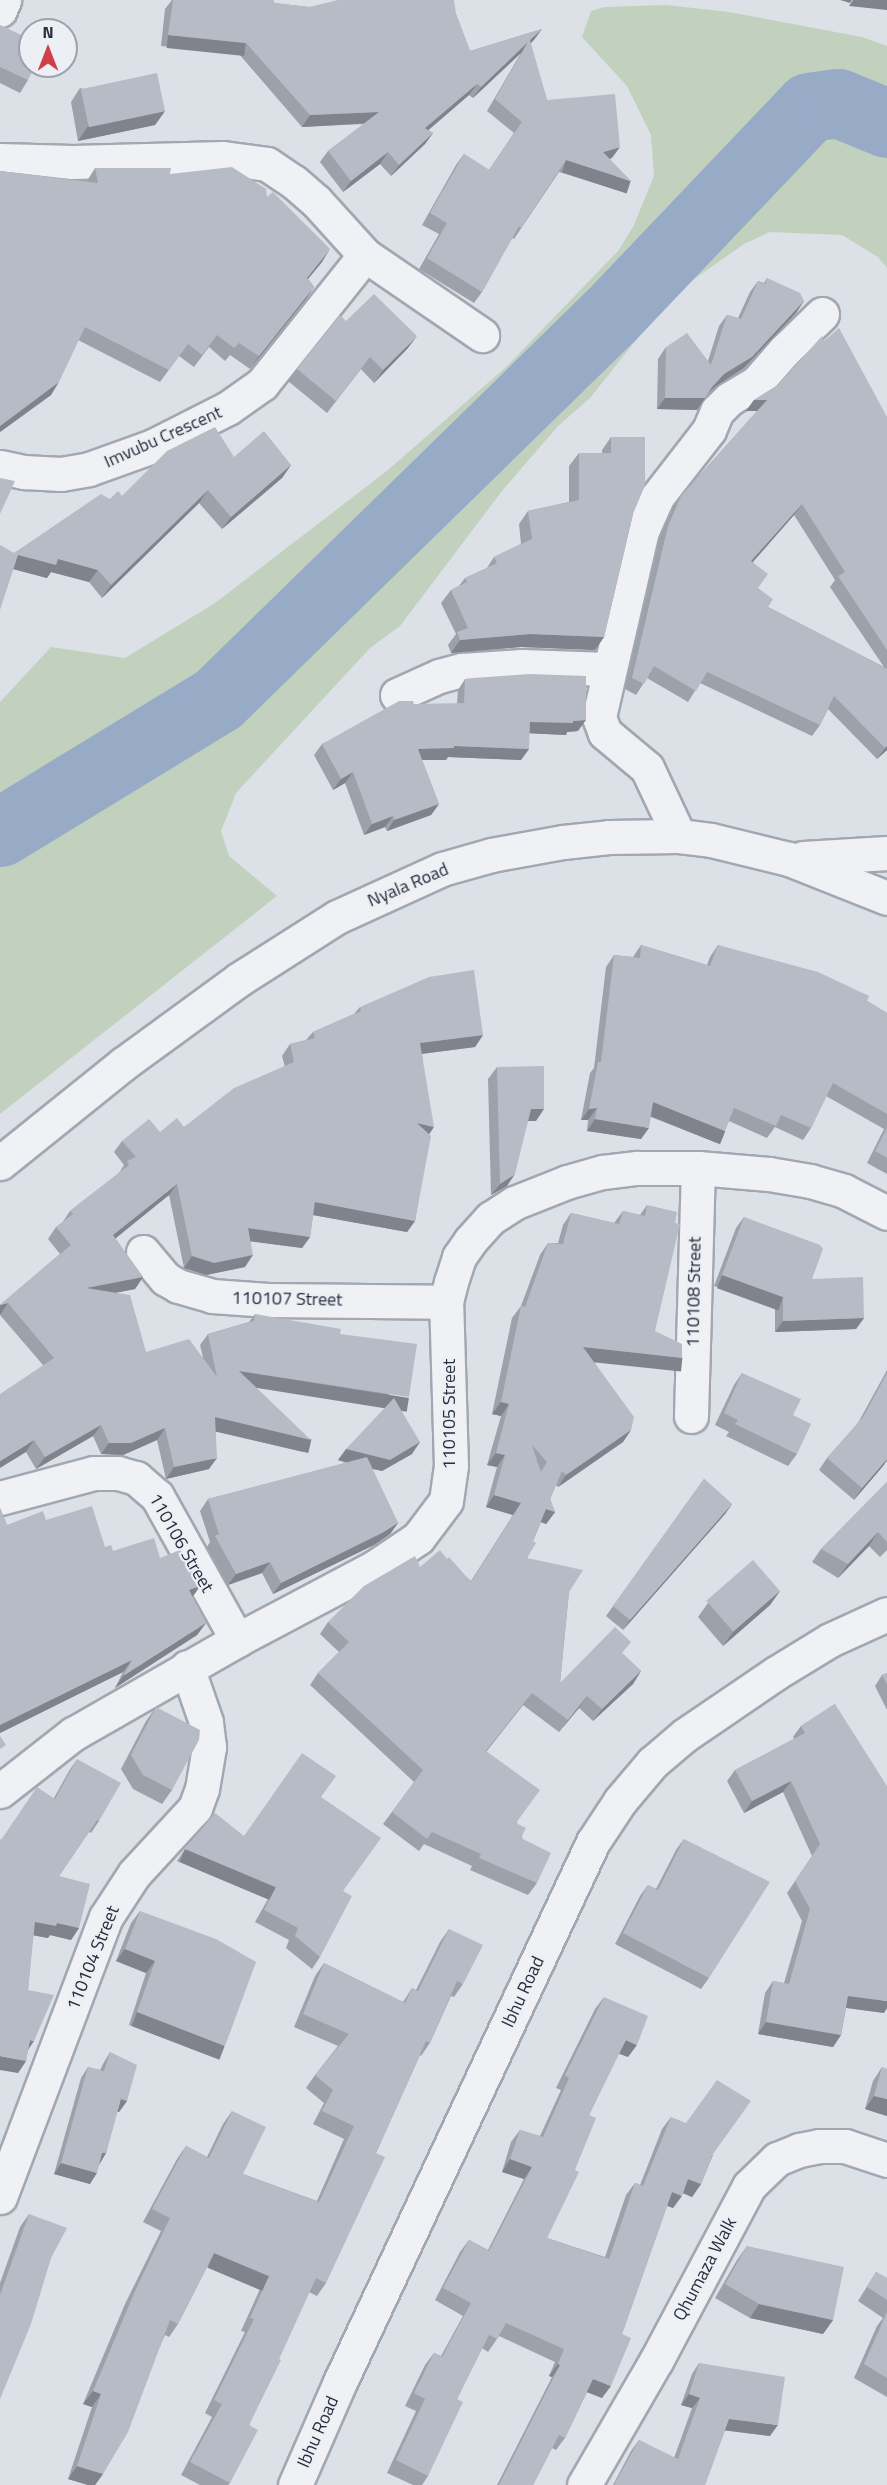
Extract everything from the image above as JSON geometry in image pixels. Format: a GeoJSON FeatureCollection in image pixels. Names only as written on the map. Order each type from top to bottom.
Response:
{"type":"FeatureCollection","features":[{"type":"Feature","properties":{"kind":"street"},"geometry":{"type":"LineString","coordinates":[[0,10],[4,0]]}},
{"type":"Feature","properties":{"kind":"street"},"geometry":{"type":"LineString","coordinates":[[0,160],[73,162],[223,158],[267,164],[294,182],[316,201],[365,255],[482,335]]}},
{"type":"Feature","properties":{"kind":"street","name":"Imvubu Crescent"},"geometry":{"type":"LineString","coordinates":[[0,467],[24,472],[61,474],[89,469],[153,446],[228,408],[262,384],[365,255]]}},
{"type":"Feature","properties":{"kind":"street"},"geometry":{"type":"LineString","coordinates":[[679,836],[647,768],[605,733],[598,717],[642,531],[657,497],[709,430],[721,406],[756,383],[784,351],[822,314]]}},
{"type":"Feature","properties":{"kind":"street"},"geometry":{"type":"LineString","coordinates":[[397,695],[439,676],[462,670],[522,666],[608,669]]}},
{"type":"Feature","properties":{"kind":"street","name":"Nyala Road"},"geometry":{"type":"LineString","coordinates":[[0,1163],[123,1064],[238,980],[337,917],[442,869],[523,849],[609,837],[679,836],[711,840],[789,859],[887,898]]}},
{"type":"Feature","properties":{"kind":"street"},"geometry":{"type":"LineString","coordinates":[[789,859],[887,853]]}},
{"type":"Feature","properties":{"kind":"street","name":"110105 Street"},"geometry":{"type":"LineString","coordinates":[[0,1791],[73,1734],[188,1667],[375,1567],[418,1538],[446,1502],[451,1466],[446,1302],[459,1257],[491,1218],[513,1203],[567,1182],[603,1172],[637,1168],[698,1168],[769,1174],[810,1181],[844,1191],[887,1213]]}},
{"type":"Feature","properties":{"kind":"street","name":"110108 Street"},"geometry":{"type":"LineString","coordinates":[[691,1416],[698,1168]]}},
{"type":"Feature","properties":{"kind":"street","name":"110107 Street"},"geometry":{"type":"LineString","coordinates":[[143,1252],[166,1279],[178,1286],[212,1296],[268,1300],[446,1302]]}},
{"type":"Feature","properties":{"kind":"street","name":"110106 Street"},"geometry":{"type":"LineString","coordinates":[[0,1498],[94,1473],[118,1473],[136,1478],[157,1496],[237,1640]]}},
{"type":"Feature","properties":{"kind":"street","name":"Ibhu Road"},"geometry":{"type":"LineString","coordinates":[[295,2485],[345,2371],[594,1842],[620,1801],[652,1763],[685,1735],[776,1672],[830,1641],[887,1614]]}},
{"type":"Feature","properties":{"kind":"street","name":"110104 Street"},"geometry":{"type":"LineString","coordinates":[[0,2197],[106,1917],[134,1874],[195,1808],[202,1789],[209,1747],[207,1722],[188,1667]]}},
{"type":"Feature","properties":{"kind":"street","name":"Qhumaza Walk"},"geometry":{"type":"LineString","coordinates":[[584,2485],[656,2361],[749,2186],[777,2159],[799,2150],[819,2146],[845,2146],[887,2160]]}},
{"type":"Feature","properties":{"kind":"green space"},"geometry":{"type":"Polygon","coordinates":[[[666,5],[729,12],[862,37],[887,46],[887,268],[878,257],[842,235],[770,232],[744,244],[673,294],[590,398],[558,426],[502,491],[400,626],[370,648],[236,793],[221,831],[229,856],[277,896],[0,1114],[0,702],[51,647],[125,658],[215,603],[388,470],[506,367],[618,251],[633,227],[654,176],[651,135],[627,86],[582,37],[591,11],[605,7],[666,5]]]}},
{"type":"Feature","properties":{"kind":"building"},"geometry":{"type":"Polygon","coordinates":[[[173,0],[274,0],[274,3],[309,7],[338,0],[454,0],[456,14],[470,51],[542,29],[530,40],[547,100],[615,94],[620,147],[603,152],[631,181],[566,160],[521,228],[519,226],[482,292],[427,258],[447,223],[430,213],[464,154],[489,170],[522,122],[495,99],[528,42],[481,87],[477,84],[425,128],[433,133],[399,165],[388,152],[351,181],[328,151],[379,112],[310,115],[246,43],[168,35],[173,0]]]}},
{"type":"Feature","properties":{"kind":"building"},"geometry":{"type":"Polygon","coordinates":[[[0,25],[18,33],[18,75],[0,67],[0,25]]]}},
{"type":"Feature","properties":{"kind":"building"},"geometry":{"type":"Polygon","coordinates":[[[157,73],[165,111],[89,127],[81,89],[157,73]]]}},
{"type":"Feature","properties":{"kind":"building"},"geometry":{"type":"Polygon","coordinates":[[[232,167],[266,189],[267,197],[273,192],[330,249],[307,278],[314,287],[259,356],[239,343],[234,348],[217,335],[202,355],[188,344],[169,370],[85,327],[59,382],[0,426],[0,171],[98,183],[95,168],[171,168],[170,174],[232,167]]]}},
{"type":"Feature","properties":{"kind":"building"},"geometry":{"type":"Polygon","coordinates":[[[767,278],[800,293],[804,301],[752,357],[724,374],[705,398],[665,398],[666,347],[687,333],[711,365],[727,315],[741,319],[758,281],[765,284],[767,278]]]}},
{"type":"Feature","properties":{"kind":"building"},"geometry":{"type":"Polygon","coordinates":[[[374,294],[417,336],[383,370],[370,357],[336,401],[297,369],[340,315],[346,321],[374,294]]]}},
{"type":"Feature","properties":{"kind":"building"},"geometry":{"type":"Polygon","coordinates":[[[839,328],[887,417],[887,650],[838,576],[845,572],[802,504],[751,561],[768,574],[758,588],[773,599],[768,607],[887,669],[887,746],[885,748],[834,696],[820,725],[707,672],[696,691],[654,666],[644,684],[632,678],[668,526],[681,496],[767,400],[754,400],[778,385],[822,336],[824,341],[839,328]]]}},
{"type":"Feature","properties":{"kind":"building"},"geometry":{"type":"Polygon","coordinates":[[[215,427],[234,457],[264,431],[291,465],[231,517],[208,490],[111,585],[98,570],[58,559],[56,565],[18,555],[0,610],[0,545],[14,553],[101,494],[110,499],[118,491],[122,496],[167,451],[215,427]]]}},
{"type":"Feature","properties":{"kind":"building"},"geometry":{"type":"Polygon","coordinates":[[[611,437],[645,437],[645,485],[633,514],[604,637],[530,634],[460,640],[457,632],[468,628],[451,590],[467,582],[465,578],[497,563],[494,557],[532,539],[528,511],[579,500],[579,453],[611,453],[611,437]]]}},
{"type":"Feature","properties":{"kind":"building"},"geometry":{"type":"Polygon","coordinates":[[[0,478],[15,481],[0,514],[0,478]]]}},
{"type":"Feature","properties":{"kind":"building"},"geometry":{"type":"Polygon","coordinates":[[[530,674],[586,676],[586,720],[573,721],[573,723],[530,722],[529,749],[454,746],[454,748],[418,749],[439,804],[394,820],[393,816],[372,824],[353,772],[341,779],[322,744],[399,701],[413,701],[414,704],[464,703],[465,679],[530,674]]]}},
{"type":"Feature","properties":{"kind":"building"},"geometry":{"type":"Polygon","coordinates":[[[641,945],[710,966],[718,945],[818,972],[869,996],[867,1001],[887,1013],[887,1114],[833,1083],[811,1128],[781,1115],[776,1126],[734,1108],[725,1131],[653,1102],[649,1128],[595,1119],[597,1108],[589,1109],[598,1062],[601,1062],[614,955],[640,958],[641,945]]]}},
{"type":"Feature","properties":{"kind":"building"},"geometry":{"type":"Polygon","coordinates":[[[474,970],[483,1035],[420,1043],[434,1127],[417,1123],[431,1136],[415,1221],[315,1202],[310,1237],[248,1228],[253,1255],[214,1263],[192,1256],[177,1184],[113,1235],[143,1277],[86,1288],[130,1295],[146,1352],[189,1339],[217,1377],[208,1334],[254,1321],[255,1314],[341,1329],[340,1334],[417,1344],[409,1397],[239,1371],[311,1440],[215,1417],[217,1458],[174,1467],[165,1428],[131,1443],[109,1443],[101,1425],[45,1457],[34,1440],[0,1461],[0,1394],[54,1358],[8,1303],[0,1305],[71,1245],[56,1227],[73,1214],[70,1211],[129,1165],[127,1161],[136,1157],[122,1141],[149,1119],[160,1132],[177,1118],[184,1127],[234,1088],[294,1062],[290,1044],[315,1038],[313,1032],[361,1011],[360,1007],[429,977],[474,970]]]}},
{"type":"Feature","properties":{"kind":"building"},"geometry":{"type":"Polygon","coordinates":[[[544,1066],[544,1109],[531,1109],[515,1174],[500,1184],[497,1067],[544,1066]]]}},
{"type":"Feature","properties":{"kind":"building"},"geometry":{"type":"Polygon","coordinates":[[[887,1128],[887,1158],[875,1151],[887,1128]]]}},
{"type":"Feature","properties":{"kind":"building"},"geometry":{"type":"Polygon","coordinates":[[[647,1205],[677,1212],[675,1223],[680,1224],[655,1331],[682,1344],[682,1358],[583,1347],[634,1417],[631,1430],[566,1475],[562,1471],[550,1499],[555,1512],[546,1509],[533,1541],[536,1543],[527,1558],[583,1570],[569,1592],[560,1683],[615,1627],[631,1642],[622,1653],[641,1671],[602,1709],[587,1696],[568,1720],[532,1693],[486,1751],[540,1790],[516,1823],[526,1828],[521,1838],[551,1853],[537,1883],[479,1858],[481,1854],[432,1832],[427,1839],[392,1812],[423,1770],[318,1673],[349,1642],[328,1622],[364,1586],[415,1556],[420,1567],[440,1550],[471,1582],[521,1503],[494,1495],[505,1455],[496,1453],[509,1404],[501,1402],[521,1306],[525,1307],[548,1243],[563,1244],[571,1213],[619,1224],[623,1211],[645,1216],[647,1205]],[[532,1445],[541,1472],[547,1462],[532,1445]]]}},
{"type":"Feature","properties":{"kind":"building"},"geometry":{"type":"Polygon","coordinates":[[[744,1217],[820,1245],[823,1249],[812,1279],[863,1277],[864,1318],[783,1321],[783,1297],[722,1275],[744,1217]]]}},
{"type":"Feature","properties":{"kind":"building"},"geometry":{"type":"Polygon","coordinates":[[[742,1373],[801,1399],[793,1415],[811,1424],[797,1454],[735,1424],[738,1420],[724,1413],[742,1373]]]}},
{"type":"Feature","properties":{"kind":"building"},"geometry":{"type":"Polygon","coordinates":[[[887,1373],[887,1459],[862,1488],[827,1458],[863,1417],[887,1373]]]}},
{"type":"Feature","properties":{"kind":"building"},"geometry":{"type":"Polygon","coordinates":[[[394,1398],[420,1442],[390,1460],[346,1449],[394,1398]]]}},
{"type":"Feature","properties":{"kind":"building"},"geometry":{"type":"Polygon","coordinates":[[[367,1457],[398,1523],[281,1583],[270,1562],[236,1574],[215,1536],[219,1534],[208,1499],[367,1457]]]}},
{"type":"Feature","properties":{"kind":"building"},"geometry":{"type":"Polygon","coordinates":[[[704,1479],[732,1504],[630,1620],[613,1606],[704,1479]]]}},
{"type":"Feature","properties":{"kind":"building"},"geometry":{"type":"Polygon","coordinates":[[[887,1482],[887,1542],[878,1532],[848,1564],[821,1549],[887,1482]]]}},
{"type":"Feature","properties":{"kind":"building"},"geometry":{"type":"Polygon","coordinates":[[[92,1506],[105,1547],[111,1545],[113,1551],[154,1538],[160,1558],[180,1550],[200,1586],[189,1590],[206,1623],[123,1676],[132,1660],[0,1725],[0,1508],[7,1525],[43,1511],[46,1520],[92,1506]]]}},
{"type":"Feature","properties":{"kind":"building"},"geometry":{"type":"Polygon","coordinates":[[[753,1560],[780,1591],[733,1632],[706,1601],[753,1560]]]}},
{"type":"Feature","properties":{"kind":"building"},"geometry":{"type":"Polygon","coordinates":[[[887,1673],[887,1684],[882,1675],[887,1673]]]}},
{"type":"Feature","properties":{"kind":"building"},"geometry":{"type":"Polygon","coordinates":[[[835,1704],[887,1786],[887,2001],[848,1996],[841,2035],[766,2022],[773,1981],[789,1984],[810,1909],[795,1881],[820,1844],[791,1781],[752,1801],[735,1770],[805,1733],[801,1726],[835,1704]]]}},
{"type":"Feature","properties":{"kind":"building"},"geometry":{"type":"Polygon","coordinates":[[[156,1707],[200,1730],[199,1740],[172,1790],[143,1775],[131,1755],[156,1707]]]}},
{"type":"Feature","properties":{"kind":"building"},"geometry":{"type":"Polygon","coordinates":[[[0,1736],[6,1745],[0,1749],[0,1736]]]}},
{"type":"Feature","properties":{"kind":"building"},"geometry":{"type":"Polygon","coordinates":[[[302,1753],[336,1776],[321,1797],[381,1838],[343,1891],[352,1896],[320,1957],[295,1936],[298,1928],[264,1910],[276,1887],[185,1849],[215,1813],[244,1836],[302,1753]]]}},
{"type":"Feature","properties":{"kind":"building"},"geometry":{"type":"Polygon","coordinates":[[[77,1759],[121,1783],[99,1821],[97,1820],[59,1876],[90,1884],[79,1928],[57,1923],[56,1926],[35,1922],[28,1990],[54,1995],[34,2041],[30,2040],[26,2061],[0,2056],[0,1839],[37,1787],[55,1799],[77,1759]]]}},
{"type":"Feature","properties":{"kind":"building"},"geometry":{"type":"Polygon","coordinates":[[[684,1839],[770,1882],[709,1978],[623,1933],[648,1885],[658,1890],[684,1839]]]}},
{"type":"Feature","properties":{"kind":"building"},"geometry":{"type":"Polygon","coordinates":[[[140,1911],[216,1939],[256,1962],[225,2046],[137,2012],[155,1961],[125,1949],[140,1911]]]}},
{"type":"Feature","properties":{"kind":"building"},"geometry":{"type":"Polygon","coordinates":[[[449,1929],[483,1945],[463,1984],[457,1981],[430,2043],[426,2041],[376,2153],[385,2157],[326,2283],[316,2278],[279,2359],[281,2360],[249,2425],[258,2430],[230,2483],[190,2462],[222,2404],[214,2400],[254,2319],[250,2318],[269,2276],[214,2253],[178,2324],[170,2320],[128,2432],[103,2474],[77,2466],[101,2394],[93,2391],[135,2291],[170,2218],[152,2209],[186,2146],[209,2158],[232,2111],[266,2127],[243,2174],[319,2202],[354,2126],[322,2111],[333,2090],[315,2075],[349,2034],[303,2014],[324,1963],[405,2003],[412,1988],[418,1991],[449,1929]]]}},
{"type":"Feature","properties":{"kind":"building"},"geometry":{"type":"Polygon","coordinates":[[[604,1997],[648,2016],[637,2045],[626,2040],[589,2115],[596,2118],[575,2170],[579,2172],[547,2238],[609,2259],[635,2183],[643,2186],[671,2117],[686,2123],[717,2080],[751,2101],[713,2154],[701,2184],[688,2179],[682,2196],[672,2192],[622,2334],[631,2338],[611,2386],[593,2379],[565,2438],[559,2435],[533,2485],[499,2485],[560,2365],[558,2364],[564,2349],[506,2323],[497,2339],[489,2335],[457,2399],[463,2402],[428,2476],[396,2460],[425,2399],[414,2393],[434,2353],[442,2357],[471,2303],[443,2288],[469,2240],[489,2251],[532,2167],[510,2159],[520,2130],[543,2137],[569,2078],[565,2075],[604,1997]]]}},
{"type":"Feature","properties":{"kind":"building"},"geometry":{"type":"Polygon","coordinates":[[[110,2052],[137,2065],[127,2101],[121,2099],[106,2153],[102,2153],[97,2173],[61,2163],[88,2067],[104,2071],[110,2052]]]}},
{"type":"Feature","properties":{"kind":"building"},"geometry":{"type":"Polygon","coordinates":[[[882,2067],[887,2069],[887,2099],[874,2096],[882,2067]]]}},
{"type":"Feature","properties":{"kind":"building"},"geometry":{"type":"Polygon","coordinates":[[[29,2214],[67,2228],[51,2258],[31,2324],[0,2399],[0,2295],[29,2214]]]}},
{"type":"Feature","properties":{"kind":"building"},"geometry":{"type":"Polygon","coordinates":[[[747,2246],[844,2267],[833,2320],[759,2304],[725,2284],[747,2246]]]}},
{"type":"Feature","properties":{"kind":"building"},"geometry":{"type":"Polygon","coordinates":[[[876,2272],[887,2278],[887,2300],[867,2287],[876,2272]]]}},
{"type":"Feature","properties":{"kind":"building"},"geometry":{"type":"Polygon","coordinates":[[[887,2312],[887,2378],[864,2364],[887,2312]]]}},
{"type":"Feature","properties":{"kind":"building"},"geometry":{"type":"Polygon","coordinates":[[[699,2363],[785,2377],[778,2425],[729,2419],[705,2485],[614,2485],[639,2440],[678,2459],[700,2398],[689,2394],[699,2363]]]}},
{"type":"Feature","properties":{"kind":"waterway"},"geometry":{"type":"LineString","coordinates":[[0,832],[218,699],[611,315],[809,107],[838,103],[887,123]]}}]}
